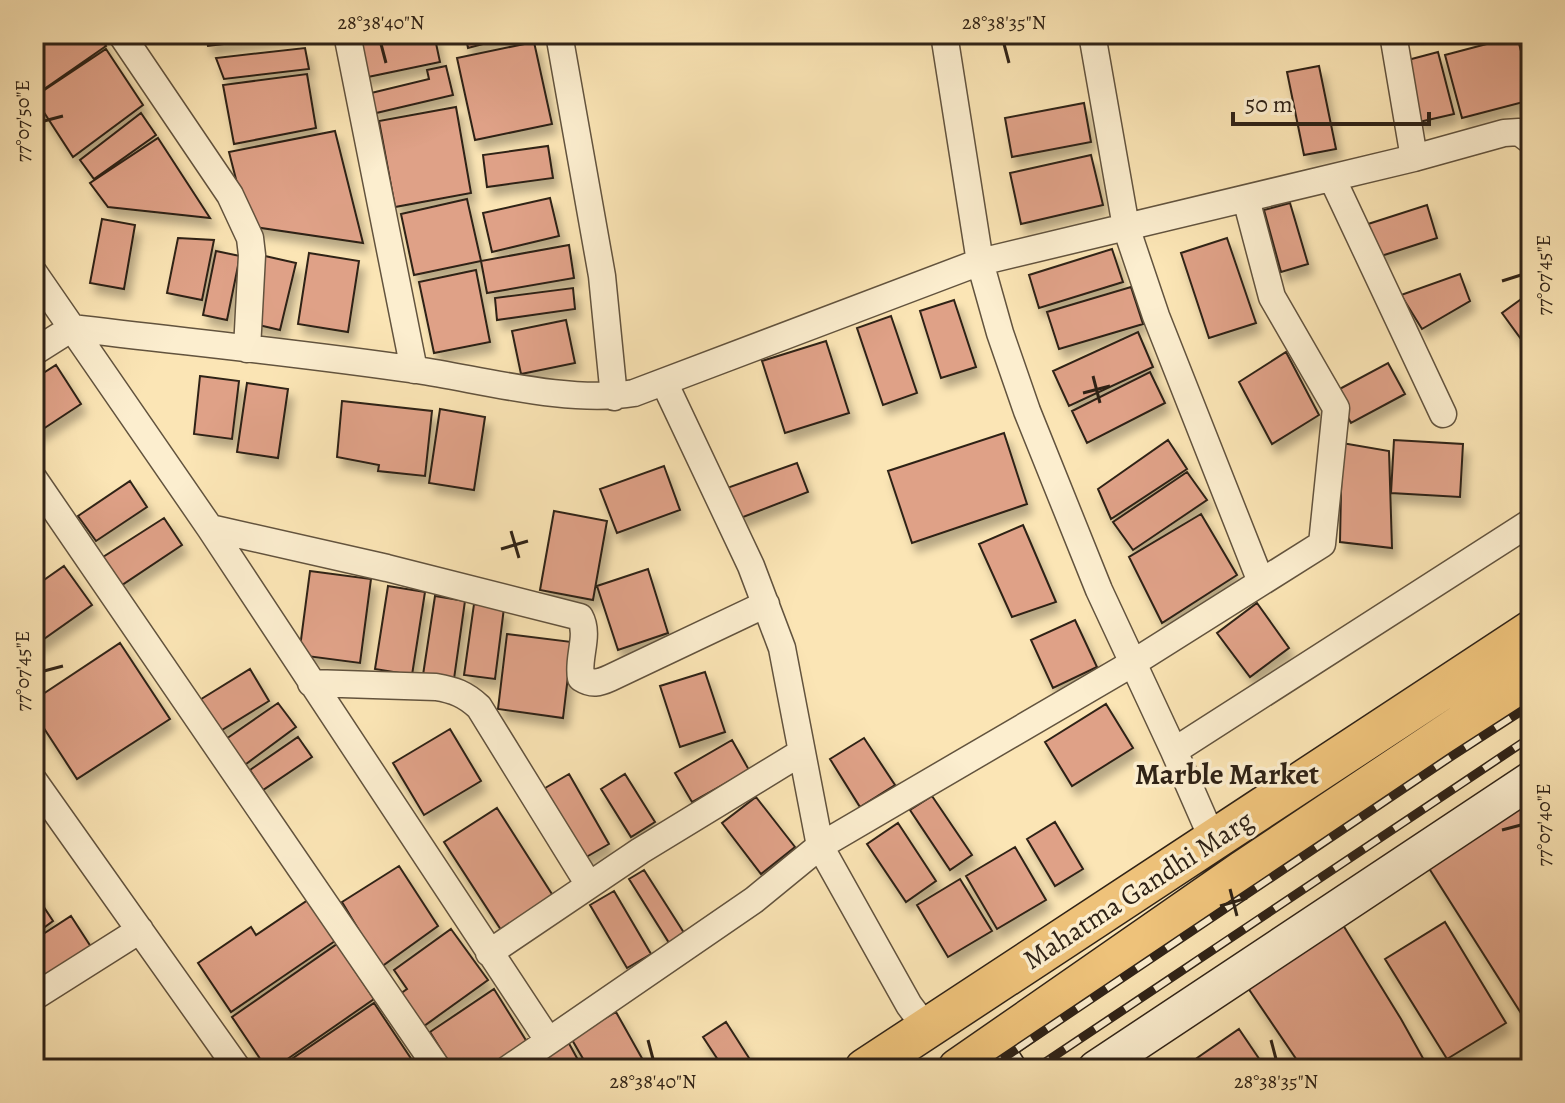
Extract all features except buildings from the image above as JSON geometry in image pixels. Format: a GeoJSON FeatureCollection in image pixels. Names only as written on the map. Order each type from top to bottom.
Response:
{"type":"FeatureCollection","features":[{"type":"Feature","properties":{"kind":"main road","name":"Mahatma Gandhi Marg"},"geometry":{"type":"LineString","coordinates":[[865,1069],[1531,631]]}},
{"type":"Feature","properties":{"kind":"main road","name":"Mahatma Gandhi Marg"},"geometry":{"type":"LineString","coordinates":[[983,1062],[1243,871],[1531,678]]}},
{"type":"Feature","properties":{"kind":"street"},"geometry":{"type":"LineString","coordinates":[[121,34],[230,195],[250,238],[252,255],[247,349]]}},
{"type":"Feature","properties":{"kind":"street"},"geometry":{"type":"LineString","coordinates":[[347,34],[414,370]]}},
{"type":"Feature","properties":{"kind":"street"},"geometry":{"type":"LineString","coordinates":[[559,34],[602,276],[614,397]]}},
{"type":"Feature","properties":{"kind":"street"},"geometry":{"type":"LineString","coordinates":[[944,34],[980,262],[1000,333],[1027,411],[1099,590],[1213,840]]}},
{"type":"Feature","properties":{"kind":"street"},"geometry":{"type":"LineString","coordinates":[[1092,34],[1126,227],[1156,316],[1261,582]]}},
{"type":"Feature","properties":{"kind":"street"},"geometry":{"type":"LineString","coordinates":[[1393,34],[1414,158]]}},
{"type":"Feature","properties":{"kind":"street"},"geometry":{"type":"LineString","coordinates":[[34,352],[72,328],[414,370],[575,395],[614,397],[664,382],[980,262],[1414,158],[1504,133],[1519,132],[1531,141]]}},
{"type":"Feature","properties":{"kind":"street"},"geometry":{"type":"LineString","coordinates":[[1332,178],[1443,414]]}},
{"type":"Feature","properties":{"kind":"street"},"geometry":{"type":"LineString","coordinates":[[508,1069],[754,900],[820,846],[1133,663],[1322,544],[1336,408],[1272,297],[1246,199]]}},
{"type":"Feature","properties":{"kind":"street"},"geometry":{"type":"LineString","coordinates":[[34,273],[210,528],[548,1040]]}},
{"type":"Feature","properties":{"kind":"street"},"geometry":{"type":"LineString","coordinates":[[664,382],[751,566],[782,648],[820,846],[909,1005],[927,1029]]}},
{"type":"Feature","properties":{"kind":"street"},"geometry":{"type":"LineString","coordinates":[[34,479],[438,1069]]}},
{"type":"Feature","properties":{"kind":"street"},"geometry":{"type":"LineString","coordinates":[[1174,751],[1531,522]]}},
{"type":"Feature","properties":{"kind":"street"},"geometry":{"type":"LineString","coordinates":[[210,528],[573,614],[580,617],[584,624],[579,666],[581,678],[588,683],[597,684],[766,604]]}},
{"type":"Feature","properties":{"kind":"street"},"geometry":{"type":"LineString","coordinates":[[311,683],[436,687],[468,696],[479,707],[589,885]]}},
{"type":"Feature","properties":{"kind":"street"},"geometry":{"type":"LineString","coordinates":[[489,953],[640,851],[802,752]]}},
{"type":"Feature","properties":{"kind":"street"},"geometry":{"type":"LineString","coordinates":[[1096,1069],[1531,780]]}},
{"type":"Feature","properties":{"kind":"street"},"geometry":{"type":"LineString","coordinates":[[34,781],[225,1069]]}},
{"type":"Feature","properties":{"kind":"street"},"geometry":{"type":"LineString","coordinates":[[34,803],[238,1069]]}},
{"type":"Feature","properties":{"kind":"street"},"geometry":{"type":"LineString","coordinates":[[34,997],[135,933]]}},
{"type":"Feature","properties":{"kind":"railway"},"geometry":{"type":"LineString","coordinates":[[987,1069],[1531,705]]}},
{"type":"Feature","properties":{"kind":"railway"},"geometry":{"type":"LineString","coordinates":[[1035,1069],[1531,737]]}},
{"type":"Feature","properties":{"kind":"district","name":"Marble Market"},"geometry":{"type":"Point","coordinates":[1227,774]}}]}
